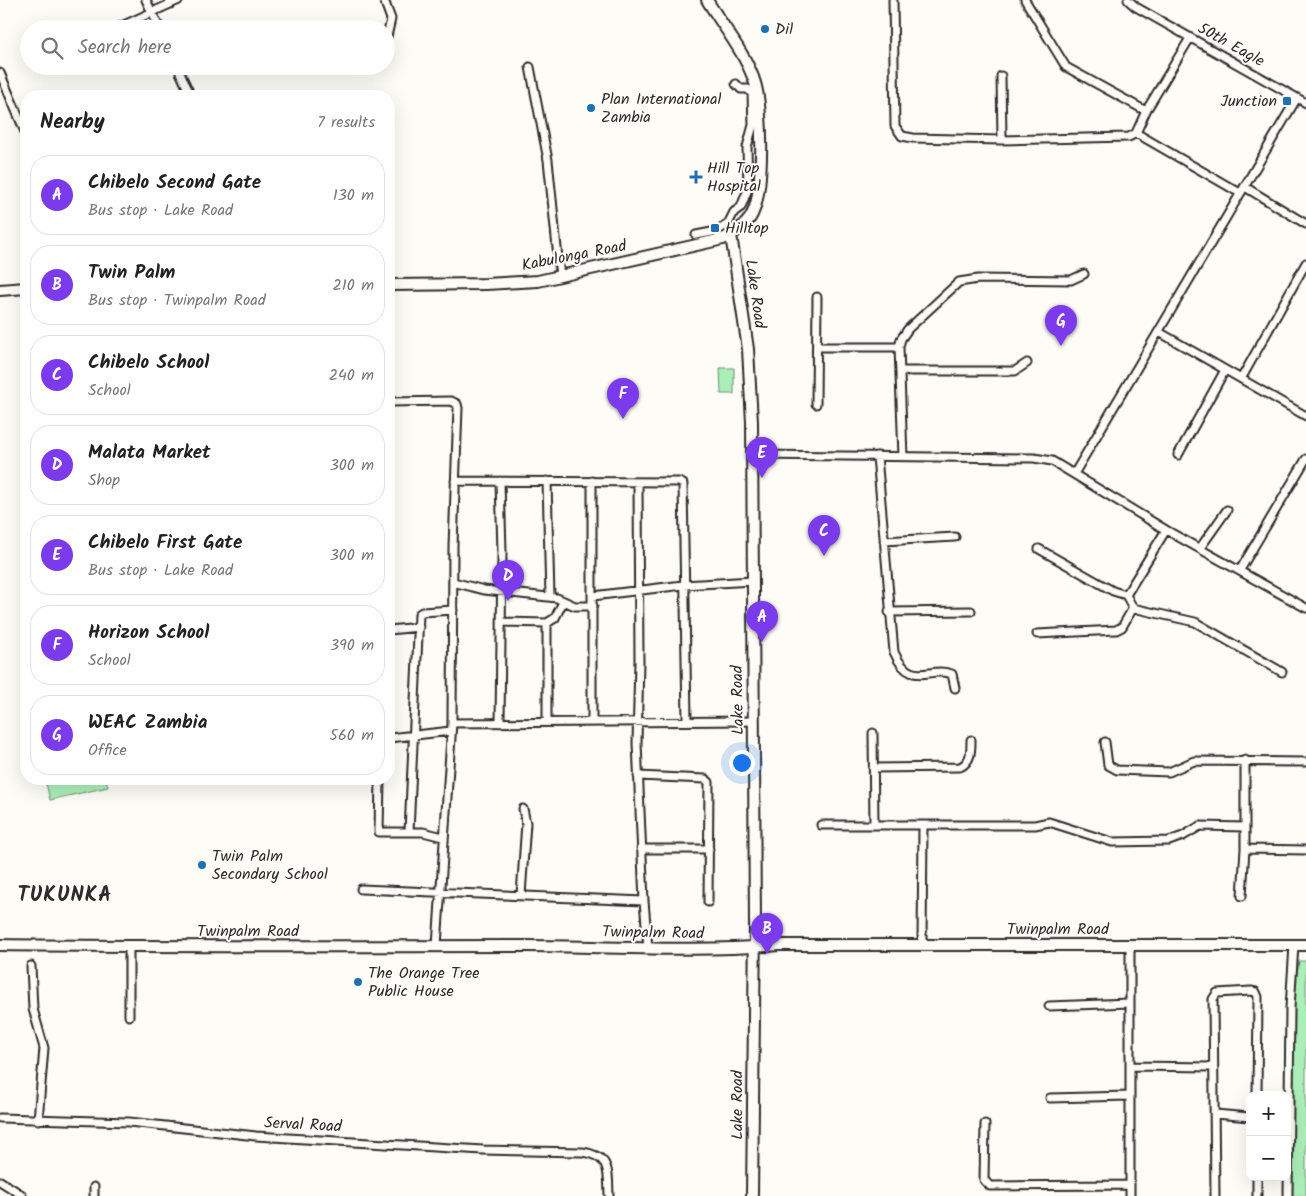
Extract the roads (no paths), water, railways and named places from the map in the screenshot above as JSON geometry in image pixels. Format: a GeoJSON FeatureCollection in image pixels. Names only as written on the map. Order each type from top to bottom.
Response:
{"type":"FeatureCollection","features":[{"type":"Feature","properties":{"kind":"main road"},"geometry":{"type":"LineString","coordinates":[[707,0],[749,68],[758,95],[761,119],[757,205],[750,218],[731,235]]}},
{"type":"Feature","properties":{"kind":"main road","name":"Kabulonga Road"},"geometry":{"type":"LineString","coordinates":[[395,285],[494,284],[560,277],[711,242],[731,235]]}},
{"type":"Feature","properties":{"kind":"main road","name":"Lake Road"},"geometry":{"type":"LineString","coordinates":[[731,235],[748,349],[752,455],[755,925],[752,1196]]}},
{"type":"Feature","properties":{"kind":"main road"},"geometry":{"type":"LineString","coordinates":[[0,290],[20,288]]}},
{"type":"Feature","properties":{"kind":"main road"},"geometry":{"type":"LineString","coordinates":[[755,925],[765,938],[779,945]]}},
{"type":"Feature","properties":{"kind":"main road","name":"Twinpalm Road"},"geometry":{"type":"LineString","coordinates":[[0,945],[730,949],[779,945],[1306,944]]}},
{"type":"Feature","properties":{"kind":"main road"},"geometry":{"type":"LineString","coordinates":[[730,949],[745,956],[755,969]]}},
{"type":"Feature","properties":{"kind":"street"},"geometry":{"type":"LineString","coordinates":[[146,0],[156,20]]}},
{"type":"Feature","properties":{"kind":"street"},"geometry":{"type":"LineString","coordinates":[[135,20],[179,0]]}},
{"type":"Feature","properties":{"kind":"street"},"geometry":{"type":"LineString","coordinates":[[384,0],[391,20]]}},
{"type":"Feature","properties":{"kind":"street"},"geometry":{"type":"LineString","coordinates":[[894,0],[895,126],[897,132],[902,136],[913,138],[1002,140],[1123,138],[1136,133],[1146,111],[1190,38]]}},
{"type":"Feature","properties":{"kind":"street"},"geometry":{"type":"LineString","coordinates":[[1025,0],[1066,67],[1146,111]]}},
{"type":"Feature","properties":{"kind":"street","name":"50th Eagle"},"geometry":{"type":"LineString","coordinates":[[1128,0],[1190,38],[1306,103]]}},
{"type":"Feature","properties":{"kind":"street"},"geometry":{"type":"LineString","coordinates":[[530,67],[548,160],[560,277]]}},
{"type":"Feature","properties":{"kind":"street"},"geometry":{"type":"LineString","coordinates":[[0,73],[20,120]]}},
{"type":"Feature","properties":{"kind":"street"},"geometry":{"type":"LineString","coordinates":[[181,75],[188,90]]}},
{"type":"Feature","properties":{"kind":"street"},"geometry":{"type":"LineString","coordinates":[[1001,76],[1002,140]]}},
{"type":"Feature","properties":{"kind":"street"},"geometry":{"type":"LineString","coordinates":[[696,235],[717,231],[728,224],[734,212],[741,207],[748,189],[747,147],[753,125],[752,94],[748,89],[741,89],[736,84]]}},
{"type":"Feature","properties":{"kind":"street"},"geometry":{"type":"LineString","coordinates":[[1074,474],[1297,98]]}},
{"type":"Feature","properties":{"kind":"street"},"geometry":{"type":"LineString","coordinates":[[1136,133],[1306,224]]}},
{"type":"Feature","properties":{"kind":"street"},"geometry":{"type":"LineString","coordinates":[[1241,378],[1306,263]]}},
{"type":"Feature","properties":{"kind":"street"},"geometry":{"type":"LineString","coordinates":[[903,457],[900,347],[901,339],[908,329],[959,282],[978,279],[1071,280],[1084,274]]}},
{"type":"Feature","properties":{"kind":"street"},"geometry":{"type":"LineString","coordinates":[[816,404],[817,296]]}},
{"type":"Feature","properties":{"kind":"street"},"geometry":{"type":"LineString","coordinates":[[1159,332],[1306,416]]}},
{"type":"Feature","properties":{"kind":"street"},"geometry":{"type":"LineString","coordinates":[[817,347],[900,347]]}},
{"type":"Feature","properties":{"kind":"street"},"geometry":{"type":"LineString","coordinates":[[902,371],[1015,371],[1027,363]]}},
{"type":"Feature","properties":{"kind":"street"},"geometry":{"type":"LineString","coordinates":[[1178,455],[1225,370]]}},
{"type":"Feature","properties":{"kind":"street"},"geometry":{"type":"LineString","coordinates":[[395,402],[452,401],[457,404],[452,727],[437,946]]}},
{"type":"Feature","properties":{"kind":"street"},"geometry":{"type":"LineString","coordinates":[[752,455],[1034,458],[1052,461],[1166,530],[1306,608]]}},
{"type":"Feature","properties":{"kind":"street"},"geometry":{"type":"LineString","coordinates":[[878,456],[889,612],[894,652],[898,662],[911,672],[923,675],[952,674],[955,688]]}},
{"type":"Feature","properties":{"kind":"street"},"geometry":{"type":"LineString","coordinates":[[1240,570],[1305,463]]}},
{"type":"Feature","properties":{"kind":"street"},"geometry":{"type":"LineString","coordinates":[[455,481],[679,482],[684,486],[683,586],[687,720]]}},
{"type":"Feature","properties":{"kind":"street"},"geometry":{"type":"LineString","coordinates":[[500,481],[500,723]]}},
{"type":"Feature","properties":{"kind":"street"},"geometry":{"type":"LineString","coordinates":[[547,481],[550,597]]}},
{"type":"Feature","properties":{"kind":"street"},"geometry":{"type":"LineString","coordinates":[[592,481],[592,721]]}},
{"type":"Feature","properties":{"kind":"street"},"geometry":{"type":"LineString","coordinates":[[638,482],[638,776],[648,948]]}},
{"type":"Feature","properties":{"kind":"street"},"geometry":{"type":"LineString","coordinates":[[1200,548],[1227,510]]}},
{"type":"Feature","properties":{"kind":"street"},"geometry":{"type":"LineString","coordinates":[[1126,595],[1166,530]]}},
{"type":"Feature","properties":{"kind":"street"},"geometry":{"type":"LineString","coordinates":[[884,542],[955,538]]}},
{"type":"Feature","properties":{"kind":"street"},"geometry":{"type":"LineString","coordinates":[[1039,549],[1113,591],[1126,595],[1133,608],[1195,622],[1282,672]]}},
{"type":"Feature","properties":{"kind":"street"},"geometry":{"type":"LineString","coordinates":[[593,596],[683,586],[753,581]]}},
{"type":"Feature","properties":{"kind":"street"},"geometry":{"type":"LineString","coordinates":[[453,582],[501,592],[550,597],[575,606],[593,606]]}},
{"type":"Feature","properties":{"kind":"street"},"geometry":{"type":"LineString","coordinates":[[501,622],[547,623],[556,618],[563,602]]}},
{"type":"Feature","properties":{"kind":"street"},"geometry":{"type":"LineString","coordinates":[[1037,634],[1116,630],[1122,627],[1133,608]]}},
{"type":"Feature","properties":{"kind":"street"},"geometry":{"type":"LineString","coordinates":[[409,832],[420,613],[453,610]]}},
{"type":"Feature","properties":{"kind":"street"},"geometry":{"type":"LineString","coordinates":[[889,612],[971,610]]}},
{"type":"Feature","properties":{"kind":"street"},"geometry":{"type":"LineString","coordinates":[[547,623],[547,721]]}},
{"type":"Feature","properties":{"kind":"street"},"geometry":{"type":"LineString","coordinates":[[395,629],[419,627]]}},
{"type":"Feature","properties":{"kind":"street"},"geometry":{"type":"LineString","coordinates":[[395,738],[413,737],[452,727],[500,723],[638,720],[754,721]]}},
{"type":"Feature","properties":{"kind":"street"},"geometry":{"type":"LineString","coordinates":[[873,733],[874,825]]}},
{"type":"Feature","properties":{"kind":"street"},"geometry":{"type":"LineString","coordinates":[[873,768],[960,767],[966,764],[969,758],[971,740]]}},
{"type":"Feature","properties":{"kind":"street"},"geometry":{"type":"LineString","coordinates":[[1105,742],[1108,765],[1117,770],[1168,772],[1194,761],[1306,762]]}},
{"type":"Feature","properties":{"kind":"street"},"geometry":{"type":"LineString","coordinates":[[1242,896],[1245,849],[1245,760]]}},
{"type":"Feature","properties":{"kind":"street"},"geometry":{"type":"LineString","coordinates":[[638,776],[708,780],[708,902]]}},
{"type":"Feature","properties":{"kind":"street"},"geometry":{"type":"LineString","coordinates":[[380,785],[379,832],[409,832],[443,837]]}},
{"type":"Feature","properties":{"kind":"street"},"geometry":{"type":"LineString","coordinates":[[520,895],[526,823],[523,809]]}},
{"type":"Feature","properties":{"kind":"street"},"geometry":{"type":"LineString","coordinates":[[821,825],[1035,825],[1049,822],[1112,842],[1169,841],[1183,836],[1200,826],[1245,827]]}},
{"type":"Feature","properties":{"kind":"street"},"geometry":{"type":"LineString","coordinates":[[922,944],[923,825]]}},
{"type":"Feature","properties":{"kind":"street"},"geometry":{"type":"LineString","coordinates":[[641,849],[708,849]]}},
{"type":"Feature","properties":{"kind":"street"},"geometry":{"type":"LineString","coordinates":[[1245,849],[1306,850]]}},
{"type":"Feature","properties":{"kind":"street"},"geometry":{"type":"LineString","coordinates":[[361,889],[644,901]]}},
{"type":"Feature","properties":{"kind":"street"},"geometry":{"type":"LineString","coordinates":[[1130,944],[1130,1196]]}},
{"type":"Feature","properties":{"kind":"street"},"geometry":{"type":"LineString","coordinates":[[1288,1196],[1290,1008],[1294,945]]}},
{"type":"Feature","properties":{"kind":"street"},"geometry":{"type":"LineString","coordinates":[[129,946],[129,1016]]}},
{"type":"Feature","properties":{"kind":"street"},"geometry":{"type":"LineString","coordinates":[[31,966],[33,1008],[44,1048],[38,1120]]}},
{"type":"Feature","properties":{"kind":"street"},"geometry":{"type":"LineString","coordinates":[[1215,1196],[1213,999],[1217,993],[1256,992],[1258,996],[1257,1091]]}},
{"type":"Feature","properties":{"kind":"street"},"geometry":{"type":"LineString","coordinates":[[1049,1006],[1130,1003]]}},
{"type":"Feature","properties":{"kind":"street"},"geometry":{"type":"LineString","coordinates":[[1130,1066],[1213,1067]]}},
{"type":"Feature","properties":{"kind":"street"},"geometry":{"type":"LineString","coordinates":[[1050,1098],[1130,1096]]}},
{"type":"Feature","properties":{"kind":"street"},"geometry":{"type":"LineString","coordinates":[[1215,1114],[1246,1117]]}},
{"type":"Feature","properties":{"kind":"street","name":"Serval Road"},"geometry":{"type":"LineString","coordinates":[[0,1118],[129,1122],[256,1136],[483,1150],[582,1152],[596,1154],[603,1160],[608,1178],[609,1196]]}},
{"type":"Feature","properties":{"kind":"street"},"geometry":{"type":"LineString","coordinates":[[985,1124],[984,1180],[990,1186],[1130,1185]]}},
{"type":"Feature","properties":{"kind":"street"},"geometry":{"type":"LineString","coordinates":[[0,1181],[22,1195]]}},
{"type":"Feature","properties":{"kind":"street"},"geometry":{"type":"LineString","coordinates":[[1257,1181],[1257,1196]]}},
{"type":"Feature","properties":{"kind":"street"},"geometry":{"type":"LineString","coordinates":[[94,1187],[94,1196]]}},
{"type":"Feature","properties":{"kind":"place","name":"Dil"},"geometry":{"type":"Point","coordinates":[765,29]}},
{"type":"Feature","properties":{"kind":"place","name":"Junction"},"geometry":{"type":"Point","coordinates":[1287,101]}},
{"type":"Feature","properties":{"kind":"place","name":"Plan International Zambia"},"geometry":{"type":"Point","coordinates":[591,108]}},
{"type":"Feature","properties":{"kind":"place","name":"Hill Top Hospital"},"geometry":{"type":"Point","coordinates":[696,177]}},
{"type":"Feature","properties":{"kind":"place","name":"Hilltop"},"geometry":{"type":"Point","coordinates":[715,228]}},
{"type":"Feature","properties":{"kind":"place","name":"WEAC Zambia"},"geometry":{"type":"Point","coordinates":[1061,346]}},
{"type":"Feature","properties":{"kind":"place","name":"Horizon School"},"geometry":{"type":"Point","coordinates":[623,419]}},
{"type":"Feature","properties":{"kind":"place","name":"Chibelo First Gate"},"geometry":{"type":"Point","coordinates":[762,478]}},
{"type":"Feature","properties":{"kind":"place","name":"Chibelo School"},"geometry":{"type":"Point","coordinates":[824,556]}},
{"type":"Feature","properties":{"kind":"place","name":"Malata Market"},"geometry":{"type":"Point","coordinates":[508,601]}},
{"type":"Feature","properties":{"kind":"place","name":"Chibelo Second Gate"},"geometry":{"type":"Point","coordinates":[762,642]}},
{"type":"Feature","properties":{"kind":"place","name":"Twin Palm Secondary School"},"geometry":{"type":"Point","coordinates":[202,865]}},
{"type":"Feature","properties":{"kind":"place","name":"Twin Palm"},"geometry":{"type":"Point","coordinates":[767,954]}},
{"type":"Feature","properties":{"kind":"place","name":"The Orange Tree Public House"},"geometry":{"type":"Point","coordinates":[358,982]}},
{"type":"Feature","properties":{"kind":"district","name":"TUKUNKA"},"geometry":{"type":"Point","coordinates":[65,895]}}]}
